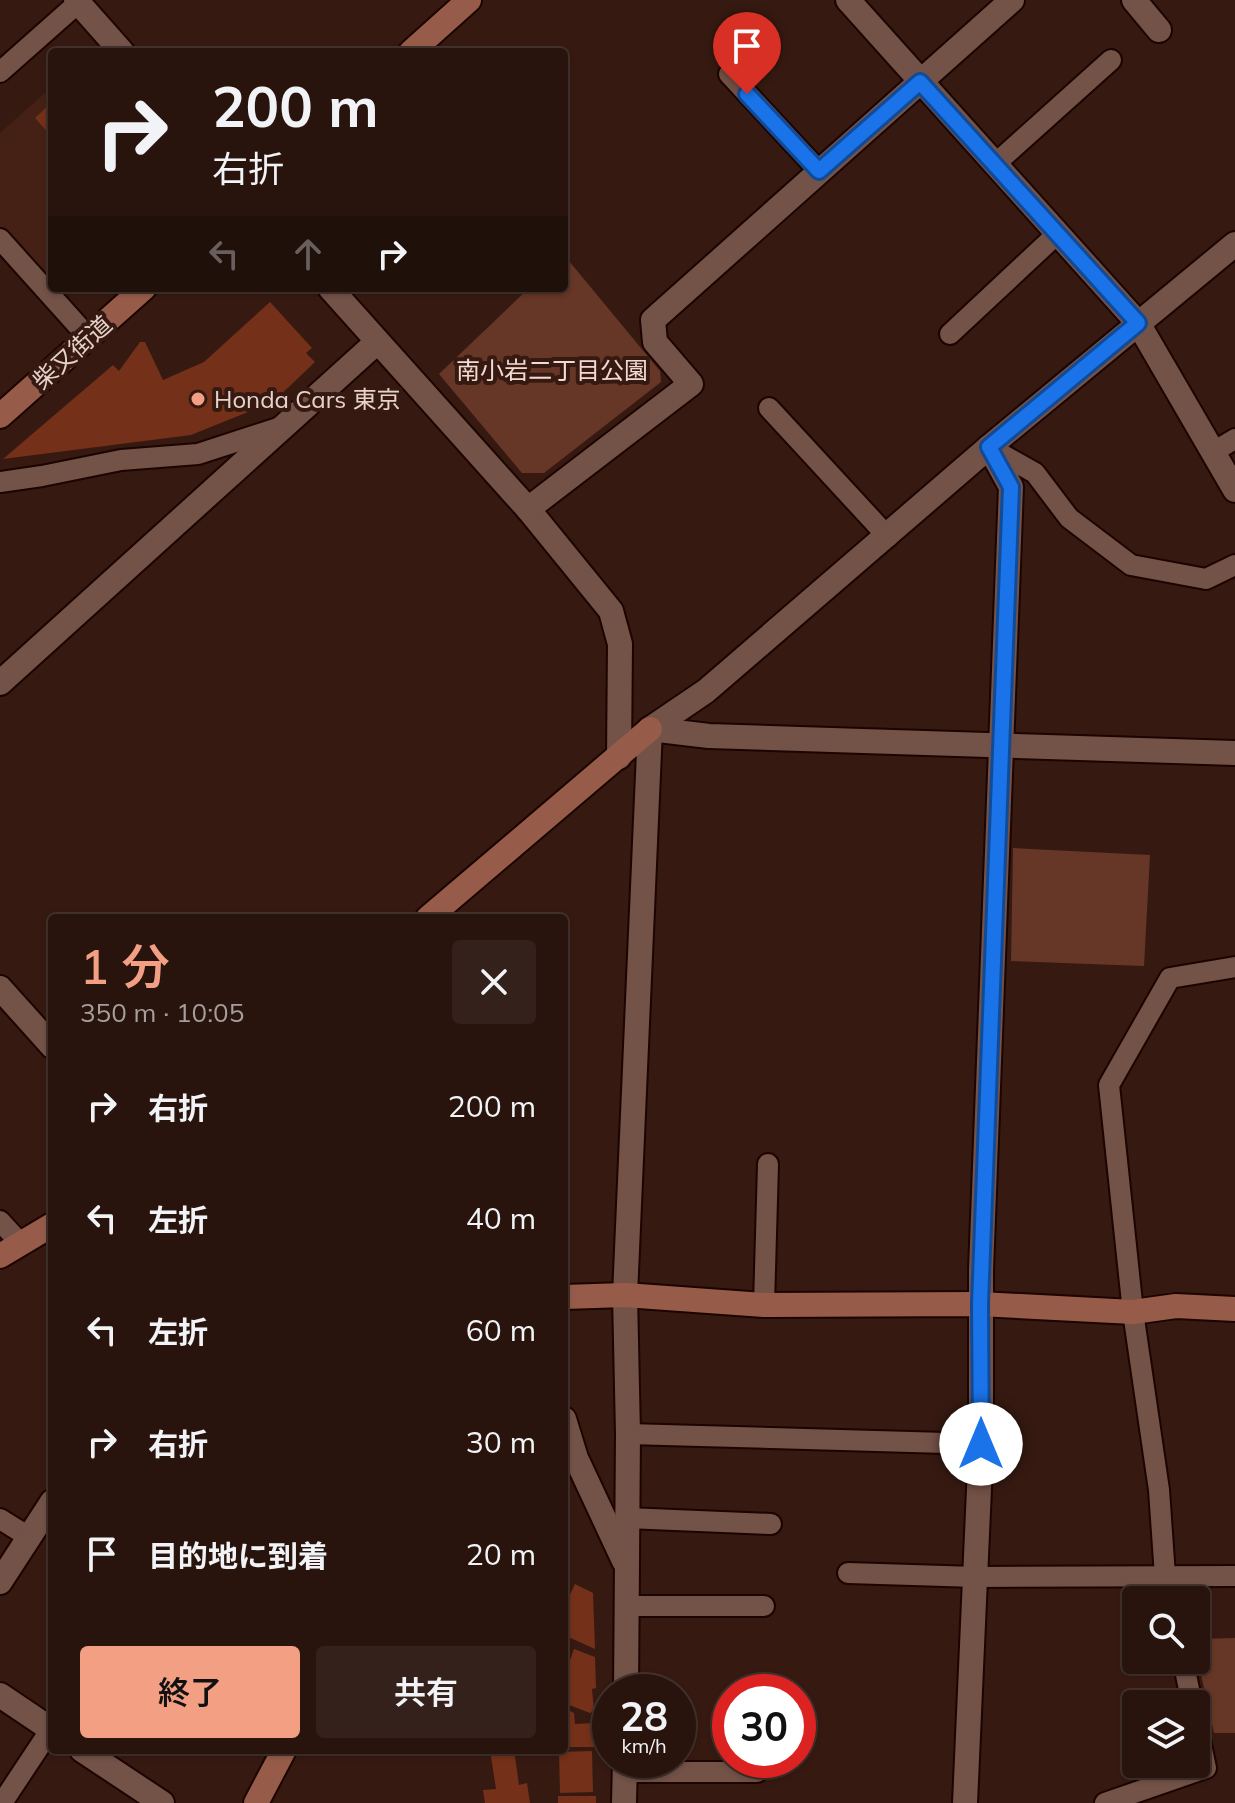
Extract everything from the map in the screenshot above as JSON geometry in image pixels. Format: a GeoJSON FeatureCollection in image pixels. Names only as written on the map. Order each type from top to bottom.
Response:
{"type":"FeatureCollection","features":[{"type":"Feature","properties":{"kind":"street"},"geometry":{"type":"LineString","coordinates":[[415,48],[469,0]]}},
{"type":"Feature","properties":{"kind":"street"},"geometry":{"type":"LineString","coordinates":[[848,0],[1138,323],[1235,490]]}},
{"type":"Feature","properties":{"kind":"street"},"geometry":{"type":"LineString","coordinates":[[528,509],[691,384],[655,342],[653,320],[1012,0]]}},
{"type":"Feature","properties":{"kind":"street"},"geometry":{"type":"LineString","coordinates":[[1134,0],[1159,30]]}},
{"type":"Feature","properties":{"kind":"street"},"geometry":{"type":"LineString","coordinates":[[77,1],[118,48]]}},
{"type":"Feature","properties":{"kind":"street"},"geometry":{"type":"LineString","coordinates":[[433,914],[650,729],[706,691],[989,447],[1235,244]]}},
{"type":"Feature","properties":{"kind":"street","name":"柴又街道"},"geometry":{"type":"LineString","coordinates":[[0,416],[139,292]]}},
{"type":"Feature","properties":{"kind":"street"},"geometry":{"type":"LineString","coordinates":[[333,292],[528,509],[611,611],[620,644],[619,757]]}},
{"type":"Feature","properties":{"kind":"street"},"geometry":{"type":"LineString","coordinates":[[0,683],[377,342]]}},
{"type":"Feature","properties":{"kind":"street"},"geometry":{"type":"LineString","coordinates":[[965,1803],[981,1444],[980,1304],[1011,487],[989,447]]}},
{"type":"Feature","properties":{"kind":"street"},"geometry":{"type":"LineString","coordinates":[[650,729],[709,736],[1235,753]]}},
{"type":"Feature","properties":{"kind":"street"},"geometry":{"type":"LineString","coordinates":[[626,1674],[628,1434],[625,1295],[650,729]]}},
{"type":"Feature","properties":{"kind":"street"},"geometry":{"type":"LineString","coordinates":[[0,988],[48,1042]]}},
{"type":"Feature","properties":{"kind":"street"},"geometry":{"type":"LineString","coordinates":[[10,1250],[48,1227]]}},
{"type":"Feature","properties":{"kind":"street"},"geometry":{"type":"LineString","coordinates":[[568,1297],[625,1295],[764,1305],[980,1304],[1133,1312],[1176,1306],[1235,1309]]}},
{"type":"Feature","properties":{"kind":"street"},"geometry":{"type":"LineString","coordinates":[[568,1432],[576,1458],[627,1567]]}},
{"type":"Feature","properties":{"kind":"street"},"geometry":{"type":"LineString","coordinates":[[0,1582],[48,1508]]}},
{"type":"Feature","properties":{"kind":"street"},"geometry":{"type":"LineString","coordinates":[[0,1695],[48,1728]]}},
{"type":"Feature","properties":{"kind":"street"},"geometry":{"type":"LineString","coordinates":[[88,1754],[162,1803]]}},
{"type":"Feature","properties":{"kind":"street"},"geometry":{"type":"LineString","coordinates":[[256,1803],[282,1754]]}},
{"type":"Feature","properties":{"kind":"street"},"geometry":{"type":"LineString","coordinates":[[624,1803],[625,1778]]}},
{"type":"Feature","properties":{"kind":"lane"},"geometry":{"type":"LineString","coordinates":[[0,72],[77,1]]}},
{"type":"Feature","properties":{"kind":"lane"},"geometry":{"type":"LineString","coordinates":[[994,165],[1111,60]]}},
{"type":"Feature","properties":{"kind":"lane"},"geometry":{"type":"LineString","coordinates":[[729,74],[819,171]]}},
{"type":"Feature","properties":{"kind":"lane"},"geometry":{"type":"LineString","coordinates":[[950,334],[1057,234]]}},
{"type":"Feature","properties":{"kind":"lane"},"geometry":{"type":"LineString","coordinates":[[0,239],[88,337]]}},
{"type":"Feature","properties":{"kind":"lane"},"geometry":{"type":"LineString","coordinates":[[769,408],[888,537]]}},
{"type":"Feature","properties":{"kind":"lane"},"geometry":{"type":"LineString","coordinates":[[0,482],[121,460],[198,454],[281,427]]}},
{"type":"Feature","properties":{"kind":"lane"},"geometry":{"type":"LineString","coordinates":[[1213,452],[1235,439]]}},
{"type":"Feature","properties":{"kind":"lane"},"geometry":{"type":"LineString","coordinates":[[989,447],[1035,473],[1069,518],[1131,565],[1206,579],[1235,565]]}},
{"type":"Feature","properties":{"kind":"lane"},"geometry":{"type":"LineString","coordinates":[[1167,1586],[1159,1490],[1133,1312],[1109,1085],[1170,978],[1235,967]]}},
{"type":"Feature","properties":{"kind":"lane"},"geometry":{"type":"LineString","coordinates":[[764,1305],[768,1164]]}},
{"type":"Feature","properties":{"kind":"lane"},"geometry":{"type":"LineString","coordinates":[[0,1221],[10,1250]]}},
{"type":"Feature","properties":{"kind":"lane"},"geometry":{"type":"LineString","coordinates":[[628,1434],[981,1444]]}},
{"type":"Feature","properties":{"kind":"lane"},"geometry":{"type":"LineString","coordinates":[[627,1518],[771,1524]]}},
{"type":"Feature","properties":{"kind":"lane"},"geometry":{"type":"LineString","coordinates":[[0,1519],[29,1537]]}},
{"type":"Feature","properties":{"kind":"lane"},"geometry":{"type":"LineString","coordinates":[[848,1573],[976,1577],[1235,1576]]}},
{"type":"Feature","properties":{"kind":"lane"},"geometry":{"type":"LineString","coordinates":[[626,1606],[764,1606]]}},
{"type":"Feature","properties":{"kind":"lane"},"geometry":{"type":"LineString","coordinates":[[2,1803],[48,1734]]}},
{"type":"Feature","properties":{"kind":"lane"},"geometry":{"type":"LineString","coordinates":[[1105,1803],[1177,1778]]}},
{"type":"Feature","properties":{"kind":"shaded area"},"geometry":{"type":"Polygon","coordinates":[[[48,91],[48,282],[0,227],[0,133],[48,91]]]}},
{"type":"Feature","properties":{"kind":"green space","name":"南小岩二丁目公園"},"geometry":{"type":"Polygon","coordinates":[[[568,260],[660,371],[661,382],[544,473],[522,473],[439,374],[525,292],[568,292],[568,260]]]}},
{"type":"Feature","properties":{"kind":"green space"},"geometry":{"type":"Polygon","coordinates":[[[1013,848],[1150,855],[1144,966],[1011,961],[1013,848]]]}},
{"type":"Feature","properties":{"kind":"green space"},"geometry":{"type":"Polygon","coordinates":[[[1235,1638],[1235,1733],[1214,1733],[1210,1690],[1204,1690],[1201,1674],[1210,1674],[1210,1639],[1235,1638]]]}},
{"type":"Feature","properties":{"kind":"building"},"geometry":{"type":"Polygon","coordinates":[[[48,106],[48,133],[35,118],[48,106]]]}},
{"type":"Feature","properties":{"kind":"building"},"geometry":{"type":"Polygon","coordinates":[[[270,302],[312,348],[306,353],[315,362],[273,402],[191,435],[3,459],[113,365],[119,371],[140,342],[145,342],[163,380],[204,362],[270,302]]]}},
{"type":"Feature","properties":{"kind":"building"},"geometry":{"type":"Polygon","coordinates":[[[575,1584],[593,1593],[595,1649],[568,1637],[568,1599],[575,1584]]]}},
{"type":"Feature","properties":{"kind":"building"},"geometry":{"type":"Polygon","coordinates":[[[574,1649],[595,1657],[592,1712],[568,1705],[568,1666],[574,1649]]]}},
{"type":"Feature","properties":{"kind":"building"},"geometry":{"type":"Polygon","coordinates":[[[568,1710],[574,1713],[575,1724],[592,1723],[592,1747],[568,1747],[568,1710]]]}},
{"type":"Feature","properties":{"kind":"building"},"geometry":{"type":"Polygon","coordinates":[[[592,1751],[593,1792],[560,1793],[559,1754],[592,1751]]]}},
{"type":"Feature","properties":{"kind":"building"},"geometry":{"type":"Polygon","coordinates":[[[491,1754],[515,1754],[519,1785],[527,1783],[530,1803],[485,1803],[483,1790],[496,1789],[491,1754]]]}},
{"type":"Feature","properties":{"kind":"building"},"geometry":{"type":"Polygon","coordinates":[[[558,1796],[596,1796],[596,1803],[558,1803],[558,1796]]]}},
{"type":"Feature","properties":{"kind":"place","name":"Honda Cars 東京"},"geometry":{"type":"Point","coordinates":[198,399]}},
{"type":"Feature","properties":{"kind":"route"},"geometry":{"type":"LineString","coordinates":[[747,94],[819,171],[920,82],[1138,323],[989,447],[1011,487],[980,1304],[981,1444]]}}]}
